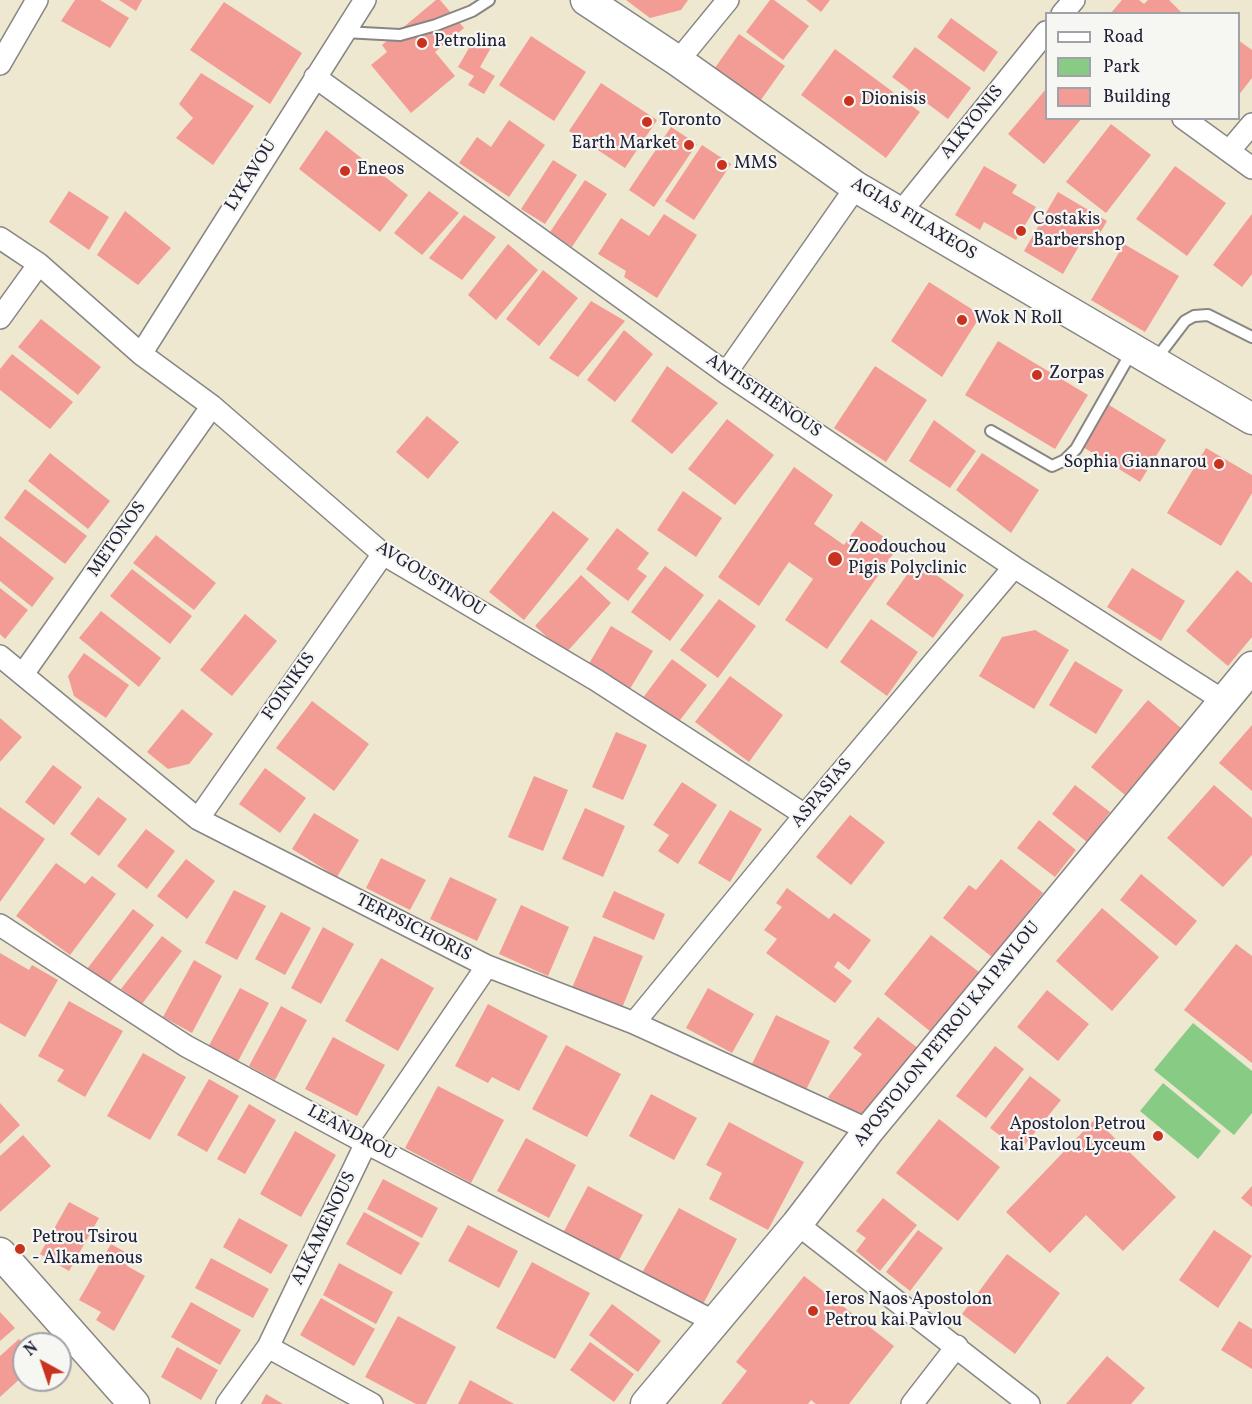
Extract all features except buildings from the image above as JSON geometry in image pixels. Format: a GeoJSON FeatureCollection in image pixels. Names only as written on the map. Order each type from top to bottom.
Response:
{"type":"FeatureCollection","features":[{"type":"Feature","properties":{"kind":"street"},"geometry":{"type":"LineString","coordinates":[[0,64],[38,0]]}},
{"type":"Feature","properties":{"kind":"street","name":"LYKAVOU"},"geometry":{"type":"LineString","coordinates":[[141,354],[365,0]]}},
{"type":"Feature","properties":{"kind":"street","name":"AGIAS FILAXEOS"},"geometry":{"type":"LineString","coordinates":[[586,0],[678,61],[856,187],[1252,419]]}},
{"type":"Feature","properties":{"kind":"street"},"geometry":{"type":"LineString","coordinates":[[678,61],[728,0]]}},
{"type":"Feature","properties":{"kind":"street"},"geometry":{"type":"LineString","coordinates":[[1064,12],[1074,0]]}},
{"type":"Feature","properties":{"kind":"street","name":"ALKYONIS"},"geometry":{"type":"LineString","coordinates":[[900,213],[1045,34]]}},
{"type":"Feature","properties":{"kind":"street","name":"ANTISTHENOUS"},"geometry":{"type":"LineString","coordinates":[[315,76],[726,373],[1014,567],[1224,702]]}},
{"type":"Feature","properties":{"kind":"street"},"geometry":{"type":"LineString","coordinates":[[1186,120],[1252,168]]}},
{"type":"Feature","properties":{"kind":"street"},"geometry":{"type":"LineString","coordinates":[[1229,151],[1252,124]]}},
{"type":"Feature","properties":{"kind":"street"},"geometry":{"type":"LineString","coordinates":[[726,373],[856,187]]}},
{"type":"Feature","properties":{"kind":"street","name":"AVGOUSTINOU"},"geometry":{"type":"LineString","coordinates":[[0,238],[39,264],[141,354],[212,406],[383,554],[596,680],[805,815]]}},
{"type":"Feature","properties":{"kind":"street"},"geometry":{"type":"LineString","coordinates":[[0,318],[39,264]]}},
{"type":"Feature","properties":{"kind":"street","name":"METONOS"},"geometry":{"type":"LineString","coordinates":[[23,674],[212,406]]}},
{"type":"Feature","properties":{"kind":"street","name":"FOINIKIS"},"geometry":{"type":"LineString","coordinates":[[198,819],[383,554]]}},
{"type":"Feature","properties":{"kind":"street","name":"ASPASIAS"},"geometry":{"type":"LineString","coordinates":[[634,1023],[1014,567]]}},
{"type":"Feature","properties":{"kind":"street","name":"TERPSICHORIS"},"geometry":{"type":"LineString","coordinates":[[0,656],[198,819],[487,966],[634,1023],[869,1130]]}},
{"type":"Feature","properties":{"kind":"street","name":"APOSTOLON PETROU KAI PAVLOU"},"geometry":{"type":"LineString","coordinates":[[646,1404],[797,1224],[869,1130],[1252,667]]}},
{"type":"Feature","properties":{"kind":"street","name":"LEANDROU"},"geometry":{"type":"LineString","coordinates":[[0,925],[186,1046],[366,1143],[716,1322]]}},
{"type":"Feature","properties":{"kind":"street","name":"ALKAMENOUS"},"geometry":{"type":"LineString","coordinates":[[228,1404],[268,1347],[366,1143],[487,966]]}},
{"type":"Feature","properties":{"kind":"street"},"geometry":{"type":"LineString","coordinates":[[797,1224],[1029,1404]]}},
{"type":"Feature","properties":{"kind":"street"},"geometry":{"type":"LineString","coordinates":[[0,1254],[134,1404]]}},
{"type":"Feature","properties":{"kind":"street"},"geometry":{"type":"LineString","coordinates":[[912,1404],[957,1346]]}},
{"type":"Feature","properties":{"kind":"street"},"geometry":{"type":"LineString","coordinates":[[268,1347],[372,1404]]}},
{"type":"Feature","properties":{"kind":"lane"},"geometry":{"type":"LineString","coordinates":[[344,32],[400,35],[436,25],[472,11],[489,0]]}},
{"type":"Feature","properties":{"kind":"lane"},"geometry":{"type":"LineString","coordinates":[[991,430],[1052,465],[1065,460],[1076,449],[1143,356],[1185,321],[1194,316],[1208,315],[1252,338]]}},
{"type":"Feature","properties":{"kind":"green space"},"geometry":{"type":"Polygon","coordinates":[[[1193,1023],[1252,1071],[1252,1113],[1234,1135],[1154,1070],[1193,1023]]]}},
{"type":"Feature","properties":{"kind":"green space"},"geometry":{"type":"Polygon","coordinates":[[[1163,1083],[1221,1131],[1198,1159],[1140,1111],[1163,1083]]]}},
{"type":"Feature","properties":{"kind":"place","name":"Petrolina"},"geometry":{"type":"Point","coordinates":[422,43]}},
{"type":"Feature","properties":{"kind":"place","name":"Dionisis"},"geometry":{"type":"Point","coordinates":[849,101]}},
{"type":"Feature","properties":{"kind":"place","name":"Toronto"},"geometry":{"type":"Point","coordinates":[647,122]}},
{"type":"Feature","properties":{"kind":"place","name":"Earth Market"},"geometry":{"type":"Point","coordinates":[689,145]}},
{"type":"Feature","properties":{"kind":"place","name":"MMS"},"geometry":{"type":"Point","coordinates":[722,165]}},
{"type":"Feature","properties":{"kind":"place","name":"Eneos"},"geometry":{"type":"Point","coordinates":[345,171]}},
{"type":"Feature","properties":{"kind":"place","name":"Costakis Barbershop"},"geometry":{"type":"Point","coordinates":[1021,231]}},
{"type":"Feature","properties":{"kind":"place","name":"Wok N Roll"},"geometry":{"type":"Point","coordinates":[962,320]}},
{"type":"Feature","properties":{"kind":"place","name":"Zorpas"},"geometry":{"type":"Point","coordinates":[1037,375]}},
{"type":"Feature","properties":{"kind":"place","name":"Sophia Giannarou"},"geometry":{"type":"Point","coordinates":[1219,464]}},
{"type":"Feature","properties":{"kind":"place","name":"Zoodouchou Pigis Polyclinic"},"geometry":{"type":"Point","coordinates":[835,559]}},
{"type":"Feature","properties":{"kind":"place","name":"Apostolon Petrou kai Pavlou Lyceum"},"geometry":{"type":"Point","coordinates":[1158,1136]}},
{"type":"Feature","properties":{"kind":"place","name":"Petrou Tsirou - Alkamenous"},"geometry":{"type":"Point","coordinates":[20,1249]}},
{"type":"Feature","properties":{"kind":"place","name":"Ieros Naos Apostolon Petrou kai Pavlou"},"geometry":{"type":"Point","coordinates":[813,1311]}}]}
